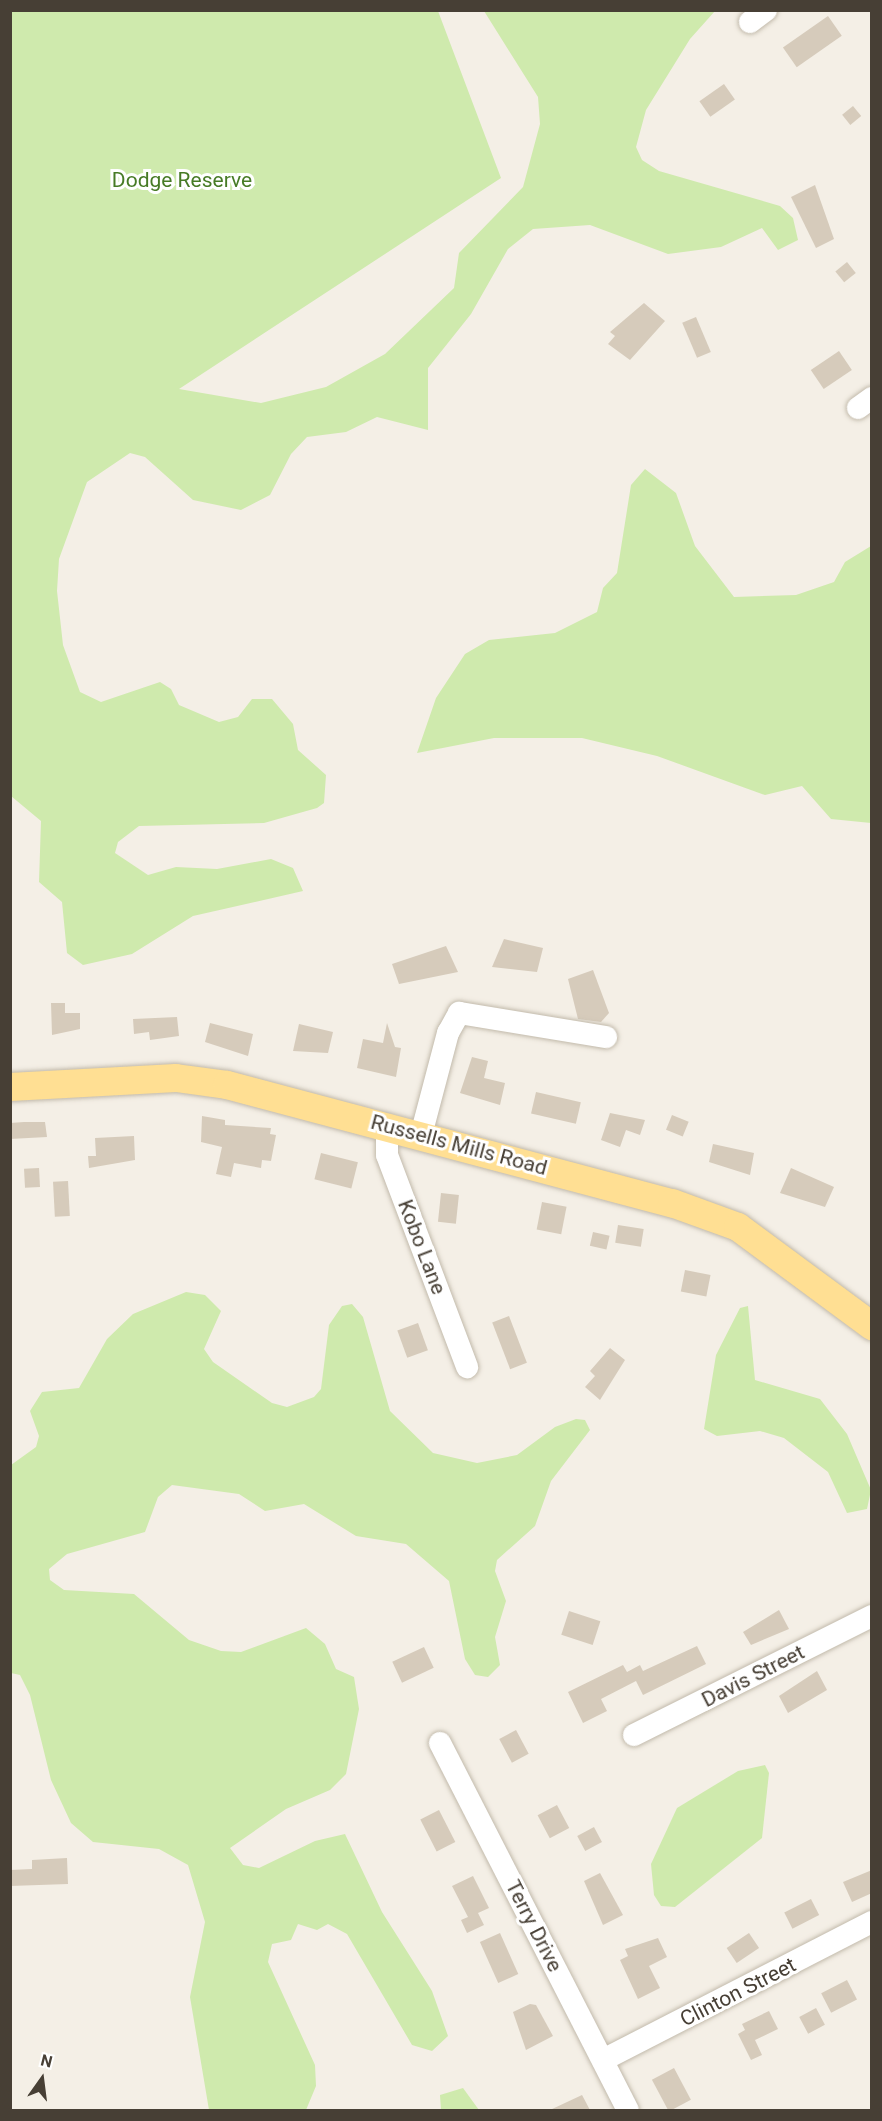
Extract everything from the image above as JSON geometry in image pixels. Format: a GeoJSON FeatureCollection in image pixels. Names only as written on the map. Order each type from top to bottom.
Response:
{"type":"FeatureCollection","features":[{"type":"Feature","properties":{"kind":"main road","name":"Russells Mills Road"},"geometry":{"type":"LineString","coordinates":[[10,1087],[194,1080],[387,1125],[723,1220],[872,1326]]}},
{"type":"Feature","properties":{"kind":"street"},"geometry":{"type":"LineString","coordinates":[[421,1135],[448,1033],[459,1014],[606,1037]]}},
{"type":"Feature","properties":{"kind":"street","name":"Kobo Lane"},"geometry":{"type":"LineString","coordinates":[[387,1125],[387,1155],[467,1366]]}},
{"type":"Feature","properties":{"kind":"street","name":"Davis Street"},"geometry":{"type":"LineString","coordinates":[[634,1735],[872,1616]]}},
{"type":"Feature","properties":{"kind":"street","name":"Terry Drive"},"geometry":{"type":"LineString","coordinates":[[440,1743],[628,2110]]}},
{"type":"Feature","properties":{"kind":"street","name":"Clinton Street"},"geometry":{"type":"LineString","coordinates":[[603,2060],[872,1922]]}},
{"type":"Feature","properties":{"kind":"green space","name":"Dodge Reserve"},"geometry":{"type":"Polygon","coordinates":[[[10,11],[438,11],[501,178],[179,389],[261,403],[326,387],[385,354],[454,288],[459,253],[523,187],[540,124],[538,97],[484,11],[715,11],[690,39],[646,110],[636,147],[642,160],[659,171],[780,206],[793,218],[798,240],[778,250],[762,228],[721,247],[668,254],[590,225],[533,229],[508,249],[471,314],[428,368],[428,430],[377,417],[346,432],[307,437],[291,454],[270,495],[241,510],[193,500],[145,457],[130,453],[87,482],[59,559],[57,591],[63,645],[80,692],[101,702],[160,682],[171,689],[179,705],[219,722],[238,717],[252,699],[272,699],[293,724],[298,750],[326,775],[324,803],[317,808],[264,823],[139,826],[118,842],[115,853],[148,875],[176,867],[217,869],[271,859],[293,868],[303,891],[193,916],[132,954],[83,965],[67,953],[62,902],[39,882],[41,821],[11,796],[10,11]]]}},
{"type":"Feature","properties":{"kind":"green space"},"geometry":{"type":"Polygon","coordinates":[[[645,469],[676,493],[695,546],[734,597],[796,595],[834,582],[845,562],[871,546],[871,823],[831,819],[802,786],[765,795],[657,756],[582,738],[494,738],[417,753],[436,698],[465,654],[489,640],[555,633],[597,612],[603,588],[617,573],[631,485],[645,469]]]}},
{"type":"Feature","properties":{"kind":"green space"},"geometry":{"type":"Polygon","coordinates":[[[186,1292],[205,1295],[221,1311],[204,1349],[213,1362],[272,1403],[287,1407],[314,1397],[321,1389],[329,1325],[342,1306],[352,1304],[363,1317],[390,1411],[433,1453],[477,1463],[517,1455],[555,1427],[576,1419],[585,1420],[590,1430],[551,1481],[535,1526],[497,1560],[495,1571],[506,1601],[495,1637],[500,1665],[488,1677],[475,1675],[465,1659],[449,1581],[406,1544],[356,1536],[304,1504],[265,1511],[239,1494],[172,1485],[158,1497],[145,1532],[67,1554],[49,1569],[50,1580],[64,1590],[134,1594],[189,1640],[221,1651],[241,1652],[306,1628],[325,1644],[336,1669],[354,1677],[359,1709],[346,1774],[330,1790],[286,1809],[230,1848],[243,1865],[259,1868],[315,1841],[345,1834],[382,1912],[432,1991],[448,2036],[432,2051],[412,2045],[347,1934],[328,1924],[317,1930],[298,1924],[291,1940],[272,1944],[268,1962],[315,2065],[316,2086],[306,2110],[209,2110],[190,1997],[205,1922],[188,1865],[159,1849],[93,1842],[71,1823],[51,1780],[30,1695],[20,1675],[11,1673],[11,1465],[36,1447],[39,1436],[30,1411],[42,1392],[79,1388],[107,1339],[133,1314],[186,1292]]]}},
{"type":"Feature","properties":{"kind":"green space"},"geometry":{"type":"Polygon","coordinates":[[[748,1306],[755,1380],[820,1399],[847,1434],[871,1490],[867,1509],[847,1513],[828,1472],[784,1438],[760,1431],[717,1436],[704,1429],[716,1355],[740,1308],[748,1306]]]}},
{"type":"Feature","properties":{"kind":"green space"},"geometry":{"type":"Polygon","coordinates":[[[765,1765],[769,1773],[762,1838],[675,1907],[661,1906],[654,1895],[651,1864],[677,1808],[738,1771],[765,1765]]]}},
{"type":"Feature","properties":{"kind":"green space"},"geometry":{"type":"Polygon","coordinates":[[[463,2088],[479,2110],[441,2110],[440,2095],[463,2088]]]}},
{"type":"Feature","properties":{"kind":"building"},"geometry":{"type":"Polygon","coordinates":[[[828,16],[842,36],[797,67],[783,48],[828,16]]]}},
{"type":"Feature","properties":{"kind":"building"},"geometry":{"type":"Polygon","coordinates":[[[724,84],[735,100],[710,117],[699,101],[724,84]]]}},
{"type":"Feature","properties":{"kind":"building"},"geometry":{"type":"Polygon","coordinates":[[[853,106],[861,116],[850,125],[842,115],[853,106]]]}},
{"type":"Feature","properties":{"kind":"building"},"geometry":{"type":"Polygon","coordinates":[[[815,185],[834,239],[816,248],[791,197],[815,185]]]}},
{"type":"Feature","properties":{"kind":"building"},"geometry":{"type":"Polygon","coordinates":[[[847,262],[856,273],[844,282],[835,271],[847,262]]]}},
{"type":"Feature","properties":{"kind":"building"},"geometry":{"type":"Polygon","coordinates":[[[644,303],[665,321],[630,360],[608,344],[615,336],[610,332],[644,303]]]}},
{"type":"Feature","properties":{"kind":"building"},"geometry":{"type":"Polygon","coordinates":[[[696,317],[711,352],[697,358],[682,323],[696,317]]]}},
{"type":"Feature","properties":{"kind":"building"},"geometry":{"type":"Polygon","coordinates":[[[839,351],[852,370],[824,389],[811,370],[839,351]]]}},
{"type":"Feature","properties":{"kind":"building"},"geometry":{"type":"Polygon","coordinates":[[[504,939],[543,948],[537,972],[492,967],[504,939]]]}},
{"type":"Feature","properties":{"kind":"building"},"geometry":{"type":"Polygon","coordinates":[[[446,946],[458,972],[399,984],[392,964],[446,946]]]}},
{"type":"Feature","properties":{"kind":"building"},"geometry":{"type":"Polygon","coordinates":[[[593,970],[609,1013],[601,1022],[578,1019],[568,979],[593,970]]]}},
{"type":"Feature","properties":{"kind":"building"},"geometry":{"type":"Polygon","coordinates":[[[51,1003],[65,1003],[65,1013],[80,1013],[80,1029],[52,1035],[51,1003]]]}},
{"type":"Feature","properties":{"kind":"building"},"geometry":{"type":"Polygon","coordinates":[[[177,1017],[179,1036],[150,1040],[149,1032],[134,1034],[133,1019],[177,1017]]]}},
{"type":"Feature","properties":{"kind":"building"},"geometry":{"type":"Polygon","coordinates":[[[210,1023],[253,1034],[248,1056],[205,1042],[210,1023]]]}},
{"type":"Feature","properties":{"kind":"building"},"geometry":{"type":"Polygon","coordinates":[[[387,1023],[395,1047],[401,1048],[396,1077],[357,1068],[363,1039],[383,1043],[387,1023]]]}},
{"type":"Feature","properties":{"kind":"building"},"geometry":{"type":"Polygon","coordinates":[[[299,1024],[333,1032],[328,1053],[293,1051],[299,1024]]]}},
{"type":"Feature","properties":{"kind":"building"},"geometry":{"type":"Polygon","coordinates":[[[472,1057],[488,1061],[484,1078],[505,1083],[500,1105],[460,1093],[472,1057]]]}},
{"type":"Feature","properties":{"kind":"building"},"geometry":{"type":"Polygon","coordinates":[[[536,1092],[581,1102],[576,1124],[531,1113],[536,1092]]]}},
{"type":"Feature","properties":{"kind":"building"},"geometry":{"type":"Polygon","coordinates":[[[610,1113],[645,1120],[640,1135],[626,1130],[620,1147],[601,1140],[610,1113]]]}},
{"type":"Feature","properties":{"kind":"building"},"geometry":{"type":"Polygon","coordinates":[[[672,1115],[689,1122],[683,1137],[666,1130],[672,1115]]]}},
{"type":"Feature","properties":{"kind":"building"},"geometry":{"type":"Polygon","coordinates":[[[202,1116],[225,1120],[225,1125],[271,1128],[270,1134],[276,1135],[271,1161],[262,1160],[261,1168],[234,1163],[231,1177],[216,1174],[222,1147],[201,1142],[202,1116]]]}},
{"type":"Feature","properties":{"kind":"building"},"geometry":{"type":"Polygon","coordinates":[[[45,1122],[47,1137],[10,1139],[10,1123],[45,1122]]]}},
{"type":"Feature","properties":{"kind":"building"},"geometry":{"type":"Polygon","coordinates":[[[134,1136],[135,1160],[89,1168],[88,1156],[96,1156],[95,1138],[134,1136]]]}},
{"type":"Feature","properties":{"kind":"building"},"geometry":{"type":"Polygon","coordinates":[[[713,1144],[754,1153],[750,1175],[709,1162],[713,1144]]]}},
{"type":"Feature","properties":{"kind":"building"},"geometry":{"type":"Polygon","coordinates":[[[321,1153],[358,1162],[351,1188],[314,1179],[321,1153]]]}},
{"type":"Feature","properties":{"kind":"building"},"geometry":{"type":"Polygon","coordinates":[[[39,1168],[40,1187],[25,1188],[24,1169],[39,1168]]]}},
{"type":"Feature","properties":{"kind":"building"},"geometry":{"type":"Polygon","coordinates":[[[791,1168],[834,1187],[825,1207],[780,1193],[791,1168]]]}},
{"type":"Feature","properties":{"kind":"building"},"geometry":{"type":"Polygon","coordinates":[[[68,1181],[70,1216],[55,1217],[53,1182],[68,1181]]]}},
{"type":"Feature","properties":{"kind":"building"},"geometry":{"type":"Polygon","coordinates":[[[441,1193],[459,1195],[456,1224],[438,1222],[441,1193]]]}},
{"type":"Feature","properties":{"kind":"building"},"geometry":{"type":"Polygon","coordinates":[[[542,1202],[567,1207],[561,1234],[537,1229],[542,1202]]]}},
{"type":"Feature","properties":{"kind":"building"},"geometry":{"type":"Polygon","coordinates":[[[618,1225],[644,1229],[641,1247],[615,1243],[618,1225]]]}},
{"type":"Feature","properties":{"kind":"building"},"geometry":{"type":"Polygon","coordinates":[[[593,1232],[610,1236],[606,1249],[590,1246],[593,1232]]]}},
{"type":"Feature","properties":{"kind":"building"},"geometry":{"type":"Polygon","coordinates":[[[685,1270],[711,1275],[706,1297],[681,1292],[685,1270]]]}},
{"type":"Feature","properties":{"kind":"building"},"geometry":{"type":"Polygon","coordinates":[[[509,1316],[527,1363],[510,1369],[492,1322],[509,1316]]]}},
{"type":"Feature","properties":{"kind":"building"},"geometry":{"type":"Polygon","coordinates":[[[418,1323],[428,1350],[407,1358],[397,1331],[418,1323]]]}},
{"type":"Feature","properties":{"kind":"building"},"geometry":{"type":"Polygon","coordinates":[[[610,1348],[625,1360],[600,1400],[585,1387],[595,1376],[590,1371],[610,1348]]]}},
{"type":"Feature","properties":{"kind":"building"},"geometry":{"type":"Polygon","coordinates":[[[779,1610],[789,1629],[751,1645],[743,1632],[779,1610]]]}},
{"type":"Feature","properties":{"kind":"building"},"geometry":{"type":"Polygon","coordinates":[[[569,1611],[600,1621],[593,1645],[561,1635],[569,1611]]]}},
{"type":"Feature","properties":{"kind":"building"},"geometry":{"type":"Polygon","coordinates":[[[697,1646],[706,1664],[643,1695],[636,1681],[601,1699],[607,1711],[583,1723],[568,1692],[623,1665],[627,1672],[640,1665],[643,1671],[697,1646]]]}},
{"type":"Feature","properties":{"kind":"building"},"geometry":{"type":"Polygon","coordinates":[[[424,1647],[434,1668],[402,1683],[392,1662],[424,1647]]]}},
{"type":"Feature","properties":{"kind":"building"},"geometry":{"type":"Polygon","coordinates":[[[817,1671],[827,1690],[788,1713],[779,1696],[817,1671]]]}},
{"type":"Feature","properties":{"kind":"building"},"geometry":{"type":"Polygon","coordinates":[[[516,1730],[529,1754],[512,1763],[499,1739],[516,1730]]]}},
{"type":"Feature","properties":{"kind":"building"},"geometry":{"type":"Polygon","coordinates":[[[557,1805],[569,1828],[550,1838],[538,1815],[557,1805]]]}},
{"type":"Feature","properties":{"kind":"building"},"geometry":{"type":"Polygon","coordinates":[[[439,1810],[455,1842],[437,1852],[420,1820],[439,1810]]]}},
{"type":"Feature","properties":{"kind":"building"},"geometry":{"type":"Polygon","coordinates":[[[594,1827],[602,1842],[585,1851],[577,1836],[594,1827]]]}},
{"type":"Feature","properties":{"kind":"building"},"geometry":{"type":"Polygon","coordinates":[[[67,1858],[68,1884],[10,1886],[10,1870],[32,1869],[32,1860],[67,1858]]]}},
{"type":"Feature","properties":{"kind":"building"},"geometry":{"type":"Polygon","coordinates":[[[872,1870],[872,1893],[852,1902],[843,1882],[872,1870]]]}},
{"type":"Feature","properties":{"kind":"building"},"geometry":{"type":"Polygon","coordinates":[[[600,1873],[623,1915],[603,1925],[584,1881],[600,1873]]]}},
{"type":"Feature","properties":{"kind":"building"},"geometry":{"type":"Polygon","coordinates":[[[473,1876],[489,1908],[478,1913],[484,1925],[467,1933],[461,1920],[468,1917],[452,1886],[473,1876]]]}},
{"type":"Feature","properties":{"kind":"building"},"geometry":{"type":"Polygon","coordinates":[[[811,1899],[819,1915],[792,1929],[784,1913],[811,1899]]]}},
{"type":"Feature","properties":{"kind":"building"},"geometry":{"type":"Polygon","coordinates":[[[500,1933],[518,1974],[498,1983],[480,1942],[500,1933]]]}},
{"type":"Feature","properties":{"kind":"building"},"geometry":{"type":"Polygon","coordinates":[[[749,1933],[759,1948],[737,1963],[727,1948],[749,1933]]]}},
{"type":"Feature","properties":{"kind":"building"},"geometry":{"type":"Polygon","coordinates":[[[658,1938],[667,1957],[649,1966],[660,1988],[638,1999],[620,1960],[628,1956],[625,1949],[658,1938]]]}},
{"type":"Feature","properties":{"kind":"building"},"geometry":{"type":"Polygon","coordinates":[[[847,1980],[857,2000],[831,2013],[821,1993],[847,1980]]]}},
{"type":"Feature","properties":{"kind":"building"},"geometry":{"type":"Polygon","coordinates":[[[530,2004],[536,2005],[553,2036],[526,2050],[513,2012],[530,2004]]]}},
{"type":"Feature","properties":{"kind":"building"},"geometry":{"type":"Polygon","coordinates":[[[816,2008],[825,2025],[808,2034],[799,2017],[816,2008]]]}},
{"type":"Feature","properties":{"kind":"building"},"geometry":{"type":"Polygon","coordinates":[[[769,2011],[778,2029],[755,2040],[762,2055],[751,2060],[738,2034],[745,2030],[742,2024],[769,2011]]]}},
{"type":"Feature","properties":{"kind":"building"},"geometry":{"type":"Polygon","coordinates":[[[674,2068],[691,2100],[668,2110],[652,2080],[674,2068]]]}},
{"type":"Feature","properties":{"kind":"building"},"geometry":{"type":"Polygon","coordinates":[[[582,2095],[590,2110],[550,2110],[582,2095]]]}}]}
